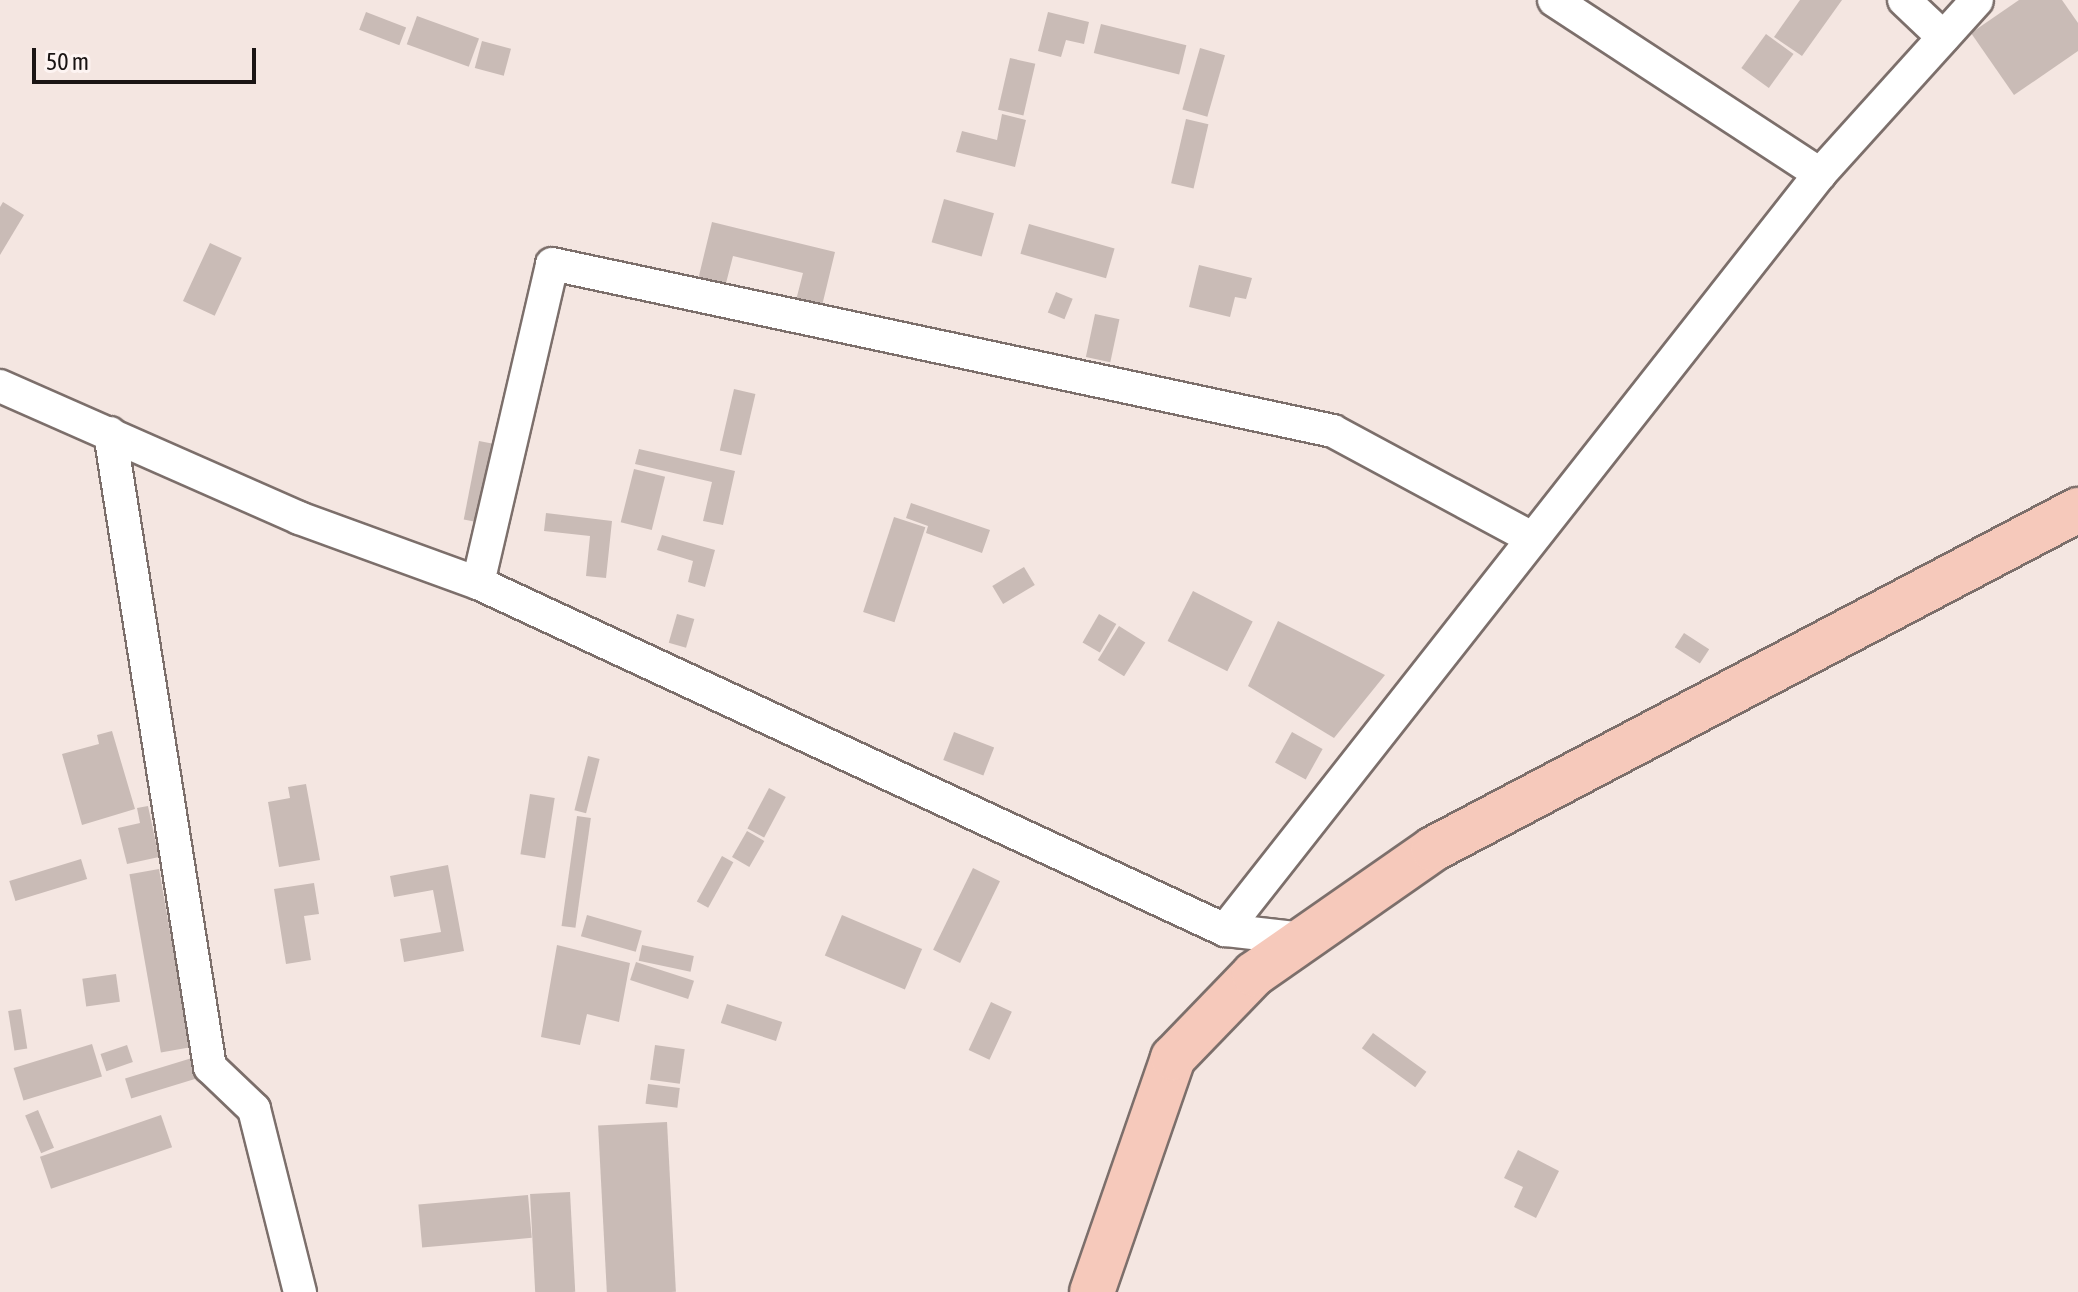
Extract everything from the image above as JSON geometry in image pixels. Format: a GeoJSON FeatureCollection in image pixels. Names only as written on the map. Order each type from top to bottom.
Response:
{"type":"FeatureCollection","features":[{"type":"Feature","properties":{"kind":"highway"},"geometry":{"type":"LineString","coordinates":[[1092,1292],[1173,1058],[1254,974],[1433,849],[2078,510]]}},
{"type":"Feature","properties":{"kind":"street"},"geometry":{"type":"LineString","coordinates":[[1554,0],[1820,174]]}},
{"type":"Feature","properties":{"kind":"street"},"geometry":{"type":"LineString","coordinates":[[1904,0],[1943,37]]}},
{"type":"Feature","properties":{"kind":"street"},"geometry":{"type":"LineString","coordinates":[[1225,930],[1820,174],[1977,0]]}},
{"type":"Feature","properties":{"kind":"street"},"geometry":{"type":"LineString","coordinates":[[478,583],[552,264],[1333,431],[1532,538]]}},
{"type":"Feature","properties":{"kind":"street"},"geometry":{"type":"LineString","coordinates":[[0,386],[299,518],[478,583],[1225,930],[1304,939]]}},
{"type":"Feature","properties":{"kind":"street"},"geometry":{"type":"LineString","coordinates":[[110,433],[210,1067],[254,1109],[300,1292]]}},
{"type":"Feature","properties":{"kind":"building"},"geometry":{"type":"Polygon","coordinates":[[[1800,0],[1842,0],[1802,56],[1774,37],[1800,0]]]}},
{"type":"Feature","properties":{"kind":"building"},"geometry":{"type":"Polygon","coordinates":[[[2019,0],[2062,0],[2078,23],[2078,51],[2014,95],[1971,33],[2019,0]]]}},
{"type":"Feature","properties":{"kind":"building"},"geometry":{"type":"Polygon","coordinates":[[[366,12],[406,27],[399,45],[359,30],[366,12]]]}},
{"type":"Feature","properties":{"kind":"building"},"geometry":{"type":"Polygon","coordinates":[[[1048,12],[1089,22],[1084,44],[1066,40],[1061,57],[1038,51],[1048,12]]]}},
{"type":"Feature","properties":{"kind":"building"},"geometry":{"type":"Polygon","coordinates":[[[417,16],[479,39],[469,67],[407,44],[417,16]]]}},
{"type":"Feature","properties":{"kind":"building"},"geometry":{"type":"Polygon","coordinates":[[[1101,24],[1186,45],[1179,74],[1094,53],[1101,24]]]}},
{"type":"Feature","properties":{"kind":"building"},"geometry":{"type":"Polygon","coordinates":[[[1766,34],[1794,54],[1769,88],[1741,68],[1766,34]]]}},
{"type":"Feature","properties":{"kind":"building"},"geometry":{"type":"Polygon","coordinates":[[[482,41],[511,49],[504,76],[475,68],[482,41]]]}},
{"type":"Feature","properties":{"kind":"building"},"geometry":{"type":"Polygon","coordinates":[[[1200,48],[1225,55],[1207,117],[1182,110],[1200,48]]]}},
{"type":"Feature","properties":{"kind":"building"},"geometry":{"type":"Polygon","coordinates":[[[1010,58],[1035,64],[1023,115],[998,110],[1010,58]]]}},
{"type":"Feature","properties":{"kind":"building"},"geometry":{"type":"Polygon","coordinates":[[[1002,114],[1026,120],[1015,167],[956,152],[962,131],[997,140],[1002,114]]]}},
{"type":"Feature","properties":{"kind":"building"},"geometry":{"type":"Polygon","coordinates":[[[1186,119],[1208,124],[1194,188],[1171,183],[1186,119]]]}},
{"type":"Feature","properties":{"kind":"building"},"geometry":{"type":"Polygon","coordinates":[[[944,199],[994,213],[982,257],[932,242],[944,199]]]}},
{"type":"Feature","properties":{"kind":"building"},"geometry":{"type":"Polygon","coordinates":[[[3,202],[24,215],[0,255],[0,207],[3,202]]]}},
{"type":"Feature","properties":{"kind":"building"},"geometry":{"type":"Polygon","coordinates":[[[712,222],[835,252],[820,314],[794,308],[803,273],[733,256],[724,291],[697,284],[712,222]]]}},
{"type":"Feature","properties":{"kind":"building"},"geometry":{"type":"Polygon","coordinates":[[[1029,224],[1115,249],[1106,278],[1020,254],[1029,224]]]}},
{"type":"Feature","properties":{"kind":"building"},"geometry":{"type":"Polygon","coordinates":[[[210,243],[242,258],[215,316],[183,301],[210,243]]]}},
{"type":"Feature","properties":{"kind":"building"},"geometry":{"type":"Polygon","coordinates":[[[1199,265],[1252,278],[1246,299],[1235,297],[1230,317],[1189,307],[1199,265]]]}},
{"type":"Feature","properties":{"kind":"building"},"geometry":{"type":"Polygon","coordinates":[[[1056,292],[1073,299],[1064,319],[1048,312],[1056,292]]]}},
{"type":"Feature","properties":{"kind":"building"},"geometry":{"type":"Polygon","coordinates":[[[1095,314],[1119,319],[1110,362],[1086,357],[1095,314]]]}},
{"type":"Feature","properties":{"kind":"building"},"geometry":{"type":"Polygon","coordinates":[[[734,389],[755,394],[741,455],[720,450],[734,389]]]}},
{"type":"Feature","properties":{"kind":"building"},"geometry":{"type":"Polygon","coordinates":[[[479,441],[500,445],[484,524],[464,520],[479,441]]]}},
{"type":"Feature","properties":{"kind":"building"},"geometry":{"type":"Polygon","coordinates":[[[639,449],[735,471],[723,525],[703,521],[712,482],[635,464],[639,449]]]}},
{"type":"Feature","properties":{"kind":"building"},"geometry":{"type":"Polygon","coordinates":[[[634,469],[665,477],[652,530],[621,522],[634,469]]]}},
{"type":"Feature","properties":{"kind":"building"},"geometry":{"type":"Polygon","coordinates":[[[911,503],[990,530],[982,553],[926,533],[928,526],[906,518],[911,503]]]}},
{"type":"Feature","properties":{"kind":"building"},"geometry":{"type":"Polygon","coordinates":[[[546,513],[612,521],[606,578],[586,576],[590,536],[544,531],[546,513]]]}},
{"type":"Feature","properties":{"kind":"building"},"geometry":{"type":"Polygon","coordinates":[[[894,517],[925,527],[894,622],[863,612],[894,517]]]}},
{"type":"Feature","properties":{"kind":"building"},"geometry":{"type":"Polygon","coordinates":[[[662,535],[715,550],[705,587],[688,582],[693,561],[657,550],[662,535]]]}},
{"type":"Feature","properties":{"kind":"building"},"geometry":{"type":"Polygon","coordinates":[[[1024,567],[1035,585],[1003,604],[992,586],[1024,567]]]}},
{"type":"Feature","properties":{"kind":"building"},"geometry":{"type":"Polygon","coordinates":[[[1193,591],[1253,621],[1227,671],[1168,641],[1193,591]]]}},
{"type":"Feature","properties":{"kind":"building"},"geometry":{"type":"Polygon","coordinates":[[[677,614],[694,619],[686,648],[669,643],[677,614]]]}},
{"type":"Feature","properties":{"kind":"building"},"geometry":{"type":"Polygon","coordinates":[[[1099,614],[1116,624],[1100,653],[1082,643],[1099,614]]]}},
{"type":"Feature","properties":{"kind":"building"},"geometry":{"type":"Polygon","coordinates":[[[1278,621],[1385,675],[1334,738],[1248,686],[1278,621]]]}},
{"type":"Feature","properties":{"kind":"building"},"geometry":{"type":"Polygon","coordinates":[[[1119,626],[1145,642],[1124,676],[1098,660],[1119,626]]]}},
{"type":"Feature","properties":{"kind":"building"},"geometry":{"type":"Polygon","coordinates":[[[1684,633],[1709,649],[1700,664],[1675,647],[1684,633]]]}},
{"type":"Feature","properties":{"kind":"building"},"geometry":{"type":"Polygon","coordinates":[[[112,731],[135,809],[82,825],[62,754],[99,744],[97,735],[112,731]]]}},
{"type":"Feature","properties":{"kind":"building"},"geometry":{"type":"Polygon","coordinates":[[[954,732],[994,747],[983,775],[943,760],[954,732]]]}},
{"type":"Feature","properties":{"kind":"building"},"geometry":{"type":"Polygon","coordinates":[[[1292,732],[1323,749],[1306,780],[1275,763],[1292,732]]]}},
{"type":"Feature","properties":{"kind":"building"},"geometry":{"type":"Polygon","coordinates":[[[588,756],[600,759],[586,813],[574,810],[588,756]]]}},
{"type":"Feature","properties":{"kind":"building"},"geometry":{"type":"Polygon","coordinates":[[[306,784],[320,860],[279,867],[268,802],[290,798],[288,787],[306,784]]]}},
{"type":"Feature","properties":{"kind":"building"},"geometry":{"type":"Polygon","coordinates":[[[769,788],[786,797],[764,838],[747,829],[769,788]]]}},
{"type":"Feature","properties":{"kind":"building"},"geometry":{"type":"Polygon","coordinates":[[[530,794],[555,798],[545,858],[520,854],[530,794]]]}},
{"type":"Feature","properties":{"kind":"building"},"geometry":{"type":"Polygon","coordinates":[[[148,806],[159,857],[127,864],[118,828],[140,823],[137,808],[148,806]]]}},
{"type":"Feature","properties":{"kind":"building"},"geometry":{"type":"Polygon","coordinates":[[[577,816],[591,818],[575,928],[562,926],[577,816]]]}},
{"type":"Feature","properties":{"kind":"building"},"geometry":{"type":"Polygon","coordinates":[[[747,831],[764,841],[749,867],[732,857],[747,831]]]}},
{"type":"Feature","properties":{"kind":"building"},"geometry":{"type":"Polygon","coordinates":[[[722,856],[733,862],[708,908],[697,901],[722,856]]]}},
{"type":"Feature","properties":{"kind":"building"},"geometry":{"type":"Polygon","coordinates":[[[81,859],[87,879],[15,901],[9,881],[81,859]]]}},
{"type":"Feature","properties":{"kind":"building"},"geometry":{"type":"Polygon","coordinates":[[[448,865],[464,951],[404,962],[400,939],[441,932],[433,890],[394,897],[390,876],[448,865]]]}},
{"type":"Feature","properties":{"kind":"building"},"geometry":{"type":"Polygon","coordinates":[[[973,868],[1000,881],[960,963],[933,950],[973,868]]]}},
{"type":"Feature","properties":{"kind":"building"},"geometry":{"type":"Polygon","coordinates":[[[159,869],[190,1047],[161,1052],[129,874],[159,869]]]}},
{"type":"Feature","properties":{"kind":"building"},"geometry":{"type":"Polygon","coordinates":[[[314,883],[319,914],[304,916],[311,960],[286,964],[274,889],[314,883]]]}},
{"type":"Feature","properties":{"kind":"building"},"geometry":{"type":"Polygon","coordinates":[[[587,915],[642,931],[636,952],[581,936],[587,915]]]}},
{"type":"Feature","properties":{"kind":"building"},"geometry":{"type":"Polygon","coordinates":[[[842,915],[922,949],[905,989],[825,956],[842,915]]]}},
{"type":"Feature","properties":{"kind":"building"},"geometry":{"type":"Polygon","coordinates":[[[557,945],[630,963],[619,1022],[587,1014],[580,1045],[541,1037],[557,945]]]}},
{"type":"Feature","properties":{"kind":"building"},"geometry":{"type":"Polygon","coordinates":[[[642,945],[694,956],[691,972],[639,961],[642,945]]]}},
{"type":"Feature","properties":{"kind":"building"},"geometry":{"type":"Polygon","coordinates":[[[636,962],[694,981],[688,999],[630,980],[636,962]]]}},
{"type":"Feature","properties":{"kind":"building"},"geometry":{"type":"Polygon","coordinates":[[[116,974],[120,1002],[86,1006],[82,979],[116,974]]]}},
{"type":"Feature","properties":{"kind":"building"},"geometry":{"type":"Polygon","coordinates":[[[991,1002],[1012,1012],[989,1060],[969,1050],[991,1002]]]}},
{"type":"Feature","properties":{"kind":"building"},"geometry":{"type":"Polygon","coordinates":[[[727,1004],[782,1022],[776,1041],[721,1023],[727,1004]]]}},
{"type":"Feature","properties":{"kind":"building"},"geometry":{"type":"Polygon","coordinates":[[[21,1009],[27,1049],[14,1051],[8,1011],[21,1009]]]}},
{"type":"Feature","properties":{"kind":"building"},"geometry":{"type":"Polygon","coordinates":[[[1373,1033],[1426,1072],[1415,1087],[1362,1048],[1373,1033]]]}},
{"type":"Feature","properties":{"kind":"building"},"geometry":{"type":"Polygon","coordinates":[[[92,1044],[102,1077],[24,1100],[14,1068],[92,1044]]]}},
{"type":"Feature","properties":{"kind":"building"},"geometry":{"type":"Polygon","coordinates":[[[127,1045],[133,1062],[106,1071],[101,1054],[127,1045]]]}},
{"type":"Feature","properties":{"kind":"building"},"geometry":{"type":"Polygon","coordinates":[[[655,1045],[685,1049],[680,1084],[650,1080],[655,1045]]]}},
{"type":"Feature","properties":{"kind":"building"},"geometry":{"type":"Polygon","coordinates":[[[192,1058],[198,1078],[131,1099],[125,1078],[192,1058]]]}},
{"type":"Feature","properties":{"kind":"building"},"geometry":{"type":"Polygon","coordinates":[[[648,1084],[680,1088],[677,1108],[646,1104],[648,1084]]]}},
{"type":"Feature","properties":{"kind":"building"},"geometry":{"type":"Polygon","coordinates":[[[38,1110],[54,1148],[41,1153],[25,1115],[38,1110]]]}},
{"type":"Feature","properties":{"kind":"building"},"geometry":{"type":"Polygon","coordinates":[[[161,1115],[172,1147],[51,1189],[40,1157],[161,1115]]]}},
{"type":"Feature","properties":{"kind":"building"},"geometry":{"type":"Polygon","coordinates":[[[667,1122],[676,1292],[607,1292],[598,1126],[667,1122]]]}},
{"type":"Feature","properties":{"kind":"building"},"geometry":{"type":"Polygon","coordinates":[[[1518,1150],[1559,1171],[1536,1218],[1514,1207],[1523,1187],[1504,1178],[1518,1150]]]}},
{"type":"Feature","properties":{"kind":"building"},"geometry":{"type":"Polygon","coordinates":[[[570,1192],[575,1292],[535,1292],[530,1194],[570,1192]]]}},
{"type":"Feature","properties":{"kind":"building"},"geometry":{"type":"Polygon","coordinates":[[[528,1195],[532,1238],[422,1247],[418,1205],[528,1195]]]}}]}
